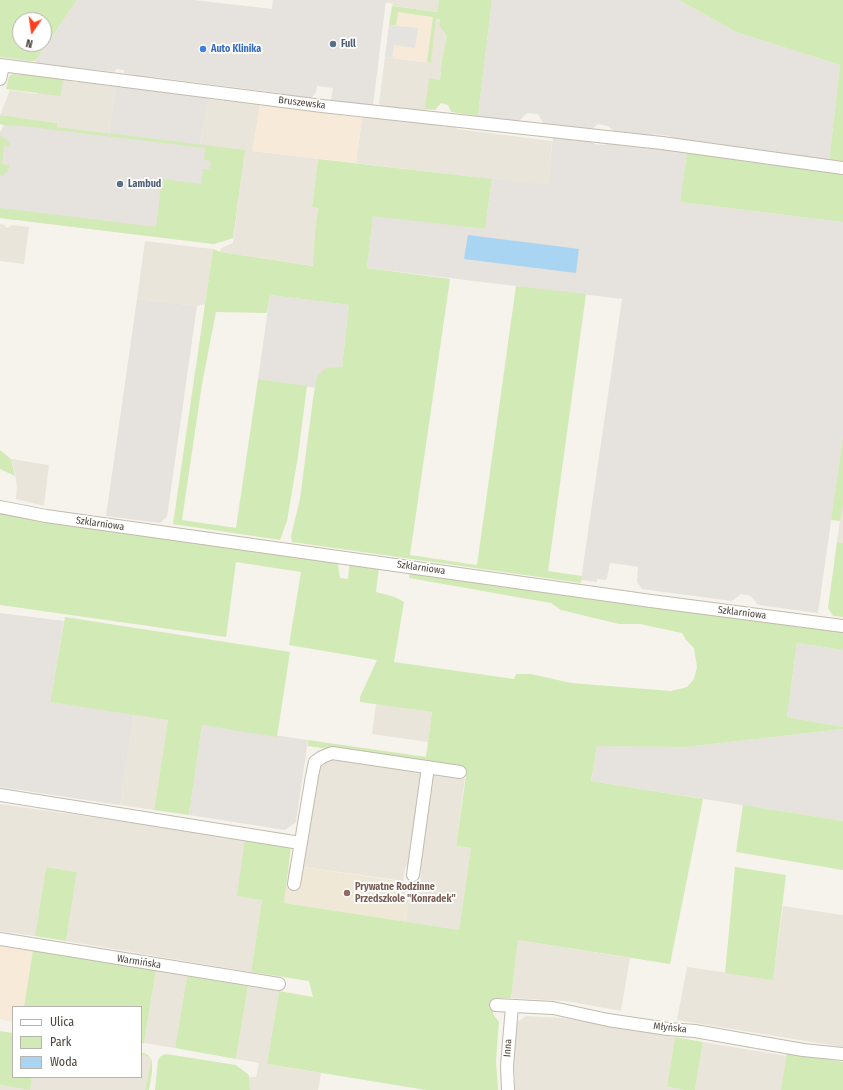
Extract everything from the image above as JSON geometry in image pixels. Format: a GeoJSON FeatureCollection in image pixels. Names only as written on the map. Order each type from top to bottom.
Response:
{"type":"FeatureCollection","features":[{"type":"Feature","properties":{"kind":"street"},"geometry":{"type":"LineString","coordinates":[[0,79],[1,66]]}},
{"type":"Feature","properties":{"kind":"street","name":"Bruszewska"},"geometry":{"type":"LineString","coordinates":[[1,66],[329,107],[662,143],[843,168]]}},
{"type":"Feature","properties":{"kind":"street","name":"Szklarniowa"},"geometry":{"type":"LineString","coordinates":[[0,506],[46,516],[651,601],[843,626]]}},
{"type":"Feature","properties":{"kind":"street"},"geometry":{"type":"LineString","coordinates":[[294,884],[312,776],[316,762],[322,757],[332,753],[460,772]]}},
{"type":"Feature","properties":{"kind":"street"},"geometry":{"type":"LineString","coordinates":[[413,875],[428,767]]}},
{"type":"Feature","properties":{"kind":"street"},"geometry":{"type":"LineString","coordinates":[[0,795],[300,843]]}},
{"type":"Feature","properties":{"kind":"street","name":"Warmińska"},"geometry":{"type":"LineString","coordinates":[[0,940],[279,984]]}},
{"type":"Feature","properties":{"kind":"street","name":"Młyńska"},"geometry":{"type":"LineString","coordinates":[[496,1005],[553,1008],[608,1020],[668,1030],[695,1031],[803,1050],[843,1054]]}},
{"type":"Feature","properties":{"kind":"street","name":"Inna"},"geometry":{"type":"LineString","coordinates":[[508,1090],[507,1059],[512,1006]]}},
{"type":"Feature","properties":{"kind":"shaded area"},"geometry":{"type":"Polygon","coordinates":[[[77,0],[194,0],[272,9],[273,0],[386,0],[373,106],[333,103],[331,101],[333,88],[317,86],[316,92],[307,100],[279,96],[279,93],[154,77],[153,81],[136,80],[135,75],[124,73],[124,70],[117,69],[114,72],[38,63],[35,61],[41,52],[52,52],[52,36],[77,0]]]}},
{"type":"Feature","properties":{"kind":"shaded area"},"geometry":{"type":"Polygon","coordinates":[[[386,0],[439,0],[437,12],[393,6],[392,3],[385,3],[386,0]]]}},
{"type":"Feature","properties":{"kind":"shaded area"},"geometry":{"type":"Polygon","coordinates":[[[492,0],[679,0],[736,32],[840,65],[829,162],[672,140],[670,136],[653,134],[653,137],[614,131],[608,126],[598,124],[592,129],[588,129],[544,124],[538,114],[527,113],[519,121],[478,116],[492,0]]]}},
{"type":"Feature","properties":{"kind":"shaded area"},"geometry":{"type":"Polygon","coordinates":[[[392,6],[437,12],[431,63],[385,57],[392,6]]]}},
{"type":"Feature","properties":{"kind":"shaded area"},"geometry":{"type":"Polygon","coordinates":[[[436,18],[440,19],[439,26],[447,36],[440,80],[429,79],[425,115],[383,110],[379,103],[385,57],[422,62],[436,18]]]}},
{"type":"Feature","properties":{"kind":"shaded area"},"geometry":{"type":"Polygon","coordinates":[[[389,25],[418,28],[415,48],[394,45],[392,58],[385,57],[389,25]]]}},
{"type":"Feature","properties":{"kind":"shaded area"},"geometry":{"type":"Polygon","coordinates":[[[63,77],[71,78],[72,82],[78,83],[80,79],[116,84],[109,134],[57,127],[57,123],[0,115],[10,90],[36,94],[63,77]]]}},
{"type":"Feature","properties":{"kind":"shaded area","name":"Lambud"},"geometry":{"type":"Polygon","coordinates":[[[116,84],[209,96],[200,144],[245,150],[233,238],[214,244],[0,218],[0,132],[6,121],[109,134],[116,84]]]}},
{"type":"Feature","properties":{"kind":"shaded area"},"geometry":{"type":"Polygon","coordinates":[[[208,99],[260,105],[253,151],[318,159],[312,206],[318,207],[315,231],[314,266],[220,252],[221,248],[233,243],[245,150],[200,145],[208,99]]]}},
{"type":"Feature","properties":{"kind":"shaded area"},"geometry":{"type":"Polygon","coordinates":[[[260,105],[362,118],[356,163],[252,151],[260,105]]]}},
{"type":"Feature","properties":{"kind":"shaded area"},"geometry":{"type":"Polygon","coordinates":[[[366,115],[394,118],[397,121],[405,122],[409,120],[434,122],[436,125],[445,127],[448,124],[457,125],[457,129],[552,141],[548,186],[356,163],[362,118],[366,115]]]}},
{"type":"Feature","properties":{"kind":"shaded area"},"geometry":{"type":"Polygon","coordinates":[[[553,136],[591,141],[595,144],[604,145],[608,143],[687,152],[680,202],[843,222],[843,437],[818,613],[758,605],[751,596],[741,594],[732,601],[642,589],[637,582],[638,567],[627,565],[610,563],[607,578],[605,580],[597,579],[597,582],[581,580],[622,299],[367,268],[373,215],[485,229],[492,179],[548,185],[553,136]]]}},
{"type":"Feature","properties":{"kind":"shaded area"},"geometry":{"type":"Polygon","coordinates":[[[0,224],[5,225],[6,228],[13,225],[29,227],[24,264],[0,261],[0,224]]]}},
{"type":"Feature","properties":{"kind":"shaded area"},"geometry":{"type":"Polygon","coordinates":[[[145,241],[213,249],[205,304],[197,306],[137,299],[145,241]]]}},
{"type":"Feature","properties":{"kind":"shaded area"},"geometry":{"type":"Polygon","coordinates":[[[270,295],[349,305],[342,367],[317,376],[315,388],[258,379],[270,295]]]}},
{"type":"Feature","properties":{"kind":"shaded area"},"geometry":{"type":"Polygon","coordinates":[[[137,299],[197,306],[167,517],[160,523],[106,516],[137,299]]]}},
{"type":"Feature","properties":{"kind":"shaded area"},"geometry":{"type":"Polygon","coordinates":[[[11,459],[49,465],[44,506],[16,499],[17,487],[11,459]]]}},
{"type":"Feature","properties":{"kind":"shaded area"},"geometry":{"type":"Polygon","coordinates":[[[843,506],[843,543],[837,542],[843,506]]]}},
{"type":"Feature","properties":{"kind":"shaded area"},"geometry":{"type":"Polygon","coordinates":[[[0,613],[64,621],[50,702],[134,714],[120,805],[0,787],[0,613]]]}},
{"type":"Feature","properties":{"kind":"shaded area"},"geometry":{"type":"Polygon","coordinates":[[[797,643],[843,650],[843,727],[787,717],[797,643]]]}},
{"type":"Feature","properties":{"kind":"shaded area"},"geometry":{"type":"Polygon","coordinates":[[[376,704],[432,712],[428,742],[372,734],[376,704]]]}},
{"type":"Feature","properties":{"kind":"shaded area"},"geometry":{"type":"Polygon","coordinates":[[[134,714],[168,720],[154,810],[120,805],[134,714]]]}},
{"type":"Feature","properties":{"kind":"shaded area"},"geometry":{"type":"Polygon","coordinates":[[[202,725],[308,740],[296,822],[285,830],[189,815],[202,725]]]}},
{"type":"Feature","properties":{"kind":"shaded area"},"geometry":{"type":"Polygon","coordinates":[[[843,729],[843,821],[591,781],[597,746],[686,747],[843,729]]]}},
{"type":"Feature","properties":{"kind":"shaded area"},"geometry":{"type":"Polygon","coordinates":[[[330,759],[418,772],[422,775],[408,865],[405,868],[403,881],[304,867],[319,767],[330,759]]]}},
{"type":"Feature","properties":{"kind":"shaded area"},"geometry":{"type":"Polygon","coordinates":[[[437,773],[465,778],[456,846],[471,848],[459,930],[406,922],[411,883],[420,883],[421,871],[419,867],[433,777],[437,773]]]}},
{"type":"Feature","properties":{"kind":"shaded area"},"geometry":{"type":"Polygon","coordinates":[[[0,804],[245,839],[262,900],[251,972],[66,941],[77,872],[46,867],[35,936],[0,931],[0,804]]]}},
{"type":"Feature","properties":{"kind":"shaded area","name":"Prywatne Rodzinne Przedszkole \"Konradek\""},"geometry":{"type":"Polygon","coordinates":[[[289,865],[411,883],[406,922],[284,903],[289,865]]]}},
{"type":"Feature","properties":{"kind":"shaded area"},"geometry":{"type":"Polygon","coordinates":[[[783,906],[843,915],[843,1047],[677,1020],[687,967],[773,979],[783,906]]]}},
{"type":"Feature","properties":{"kind":"shaded area"},"geometry":{"type":"Polygon","coordinates":[[[518,940],[630,958],[621,1011],[566,1001],[511,998],[518,940]]]}},
{"type":"Feature","properties":{"kind":"shaded area"},"geometry":{"type":"Polygon","coordinates":[[[0,945],[33,950],[24,1006],[12,1006],[12,1022],[0,1019],[0,945]]]}},
{"type":"Feature","properties":{"kind":"shaded area"},"geometry":{"type":"Polygon","coordinates":[[[156,970],[187,975],[175,1048],[144,1043],[156,970]]]}},
{"type":"Feature","properties":{"kind":"shaded area"},"geometry":{"type":"Polygon","coordinates":[[[248,986],[279,991],[267,1064],[321,1073],[318,1090],[250,1090],[249,1077],[256,1077],[259,1063],[236,1059],[248,986]]]}},
{"type":"Feature","properties":{"kind":"shaded area"},"geometry":{"type":"Polygon","coordinates":[[[526,1016],[563,1018],[675,1037],[667,1087],[685,1090],[515,1090],[514,1062],[517,1022],[526,1016]]]}},
{"type":"Feature","properties":{"kind":"shaded area"},"geometry":{"type":"Polygon","coordinates":[[[703,1042],[787,1056],[781,1090],[695,1090],[703,1042]]]}},
{"type":"Feature","properties":{"kind":"shaded area"},"geometry":{"type":"Polygon","coordinates":[[[142,1055],[147,1056],[151,1060],[145,1090],[30,1090],[32,1078],[142,1078],[142,1055]]]}},
{"type":"Feature","properties":{"kind":"shaded area"},"geometry":{"type":"Polygon","coordinates":[[[0,1085],[30,1090],[0,1090],[0,1085]]]}},
{"type":"Feature","properties":{"kind":"green space"},"geometry":{"type":"Polygon","coordinates":[[[0,0],[77,0],[52,36],[52,12],[12,12],[12,52],[41,52],[35,61],[0,57],[0,0]]]}},
{"type":"Feature","properties":{"kind":"green space"},"geometry":{"type":"Polygon","coordinates":[[[439,0],[492,0],[478,116],[451,112],[448,105],[441,103],[435,110],[425,109],[429,78],[440,80],[447,36],[439,26],[440,19],[436,19],[431,63],[427,62],[433,17],[398,12],[396,25],[389,25],[392,6],[437,12],[439,0]]]}},
{"type":"Feature","properties":{"kind":"green space"},"geometry":{"type":"Polygon","coordinates":[[[679,0],[843,0],[843,164],[829,162],[840,65],[736,32],[679,0]]]}},
{"type":"Feature","properties":{"kind":"green space"},"geometry":{"type":"Polygon","coordinates":[[[21,72],[63,77],[61,96],[6,89],[9,76],[13,74],[20,75],[21,72]]]}},
{"type":"Feature","properties":{"kind":"green space"},"geometry":{"type":"Polygon","coordinates":[[[0,115],[57,123],[57,127],[245,150],[233,238],[214,244],[0,218],[0,208],[156,227],[162,179],[201,184],[203,169],[210,169],[211,161],[204,160],[205,148],[23,126],[3,125],[0,124],[0,115]]]}},
{"type":"Feature","properties":{"kind":"green space"},"geometry":{"type":"Polygon","coordinates":[[[0,135],[7,140],[10,145],[10,147],[4,146],[2,164],[9,166],[8,171],[2,176],[0,174],[0,135]]]}},
{"type":"Feature","properties":{"kind":"green space"},"geometry":{"type":"Polygon","coordinates":[[[687,152],[843,172],[843,222],[680,202],[687,152]]]}},
{"type":"Feature","properties":{"kind":"green space"},"geometry":{"type":"Polygon","coordinates":[[[318,159],[492,179],[485,229],[373,216],[367,268],[450,279],[410,555],[477,565],[516,286],[586,294],[548,571],[582,576],[581,583],[292,542],[291,536],[300,499],[317,376],[326,368],[342,367],[349,305],[270,295],[267,313],[216,312],[202,384],[182,520],[236,528],[258,379],[307,386],[298,456],[287,521],[280,540],[173,524],[213,249],[220,252],[313,266],[318,208],[312,207],[318,159]]]}},
{"type":"Feature","properties":{"kind":"green space"},"geometry":{"type":"Polygon","coordinates":[[[843,437],[843,506],[840,521],[831,520],[843,437]]]}},
{"type":"Feature","properties":{"kind":"green space"},"geometry":{"type":"Polygon","coordinates":[[[0,450],[11,459],[15,476],[0,469],[0,450]]]}},
{"type":"Feature","properties":{"kind":"green space"},"geometry":{"type":"Polygon","coordinates":[[[0,511],[333,562],[338,564],[340,578],[348,579],[349,567],[351,563],[379,567],[376,592],[395,597],[404,602],[394,662],[514,679],[516,674],[531,674],[571,683],[671,691],[687,687],[694,679],[697,667],[694,648],[686,640],[682,633],[640,624],[619,624],[561,610],[551,603],[409,578],[410,571],[843,631],[843,650],[797,643],[787,717],[843,727],[843,729],[686,747],[597,746],[591,781],[703,799],[670,964],[518,940],[511,998],[495,998],[493,1014],[499,1022],[496,1060],[498,1090],[426,1090],[267,1064],[279,991],[313,997],[309,981],[251,972],[262,900],[237,896],[245,839],[291,847],[284,903],[459,930],[471,848],[456,846],[467,769],[308,746],[308,740],[426,757],[432,712],[360,702],[360,697],[377,660],[289,645],[301,572],[236,562],[226,637],[0,605],[0,511]]]}},
{"type":"Feature","properties":{"kind":"green space"},"geometry":{"type":"Polygon","coordinates":[[[837,542],[843,543],[843,617],[833,616],[828,608],[837,542]]]}},
{"type":"Feature","properties":{"kind":"green space"},"geometry":{"type":"Polygon","coordinates":[[[65,617],[290,652],[277,737],[202,725],[189,815],[154,810],[168,720],[50,702],[65,617]]]}},
{"type":"Feature","properties":{"kind":"green space"},"geometry":{"type":"Polygon","coordinates":[[[743,805],[843,821],[843,870],[736,852],[743,805]]]}},
{"type":"Feature","properties":{"kind":"green space"},"geometry":{"type":"Polygon","coordinates":[[[46,867],[77,872],[66,941],[35,936],[46,867]]]}},
{"type":"Feature","properties":{"kind":"green space"},"geometry":{"type":"Polygon","coordinates":[[[735,867],[786,875],[773,980],[725,973],[735,867]]]}},
{"type":"Feature","properties":{"kind":"green space"},"geometry":{"type":"Polygon","coordinates":[[[33,950],[156,970],[144,1043],[142,1043],[142,1006],[24,1006],[33,950]]]}},
{"type":"Feature","properties":{"kind":"green space"},"geometry":{"type":"Polygon","coordinates":[[[187,976],[248,986],[236,1059],[175,1048],[187,976]]]}},
{"type":"Feature","properties":{"kind":"green space"},"geometry":{"type":"Polygon","coordinates":[[[0,1031],[12,1033],[12,1078],[32,1078],[30,1090],[0,1085],[0,1031]]]}},
{"type":"Feature","properties":{"kind":"green space"},"geometry":{"type":"Polygon","coordinates":[[[675,1037],[703,1042],[695,1090],[667,1087],[675,1037]]]}},
{"type":"Feature","properties":{"kind":"green space"},"geometry":{"type":"Polygon","coordinates":[[[142,1052],[148,1055],[152,1061],[152,1073],[149,1090],[145,1090],[151,1060],[147,1056],[142,1055],[142,1052]]]}},
{"type":"Feature","properties":{"kind":"green space"},"geometry":{"type":"Polygon","coordinates":[[[787,1052],[843,1062],[843,1090],[781,1090],[787,1052]]]}},
{"type":"Feature","properties":{"kind":"green space"},"geometry":{"type":"Polygon","coordinates":[[[166,1054],[236,1065],[249,1075],[250,1090],[155,1090],[158,1060],[161,1056],[166,1054]]]}},
{"type":"Feature","properties":{"kind":"water"},"geometry":{"type":"Polygon","coordinates":[[[468,235],[579,249],[576,273],[464,259],[468,235]]]}},
{"type":"Feature","properties":{"kind":"place","name":"Full"},"geometry":{"type":"Point","coordinates":[333,44]}},
{"type":"Feature","properties":{"kind":"place","name":"Auto Klinika"},"geometry":{"type":"Point","coordinates":[203,49]}},
{"type":"Feature","properties":{"kind":"place","name":"Lambud"},"geometry":{"type":"Point","coordinates":[120,184]}},
{"type":"Feature","properties":{"kind":"place","name":"Prywatne Rodzinne Przedszkole \"Konradek\""},"geometry":{"type":"Point","coordinates":[347,893]}}]}
